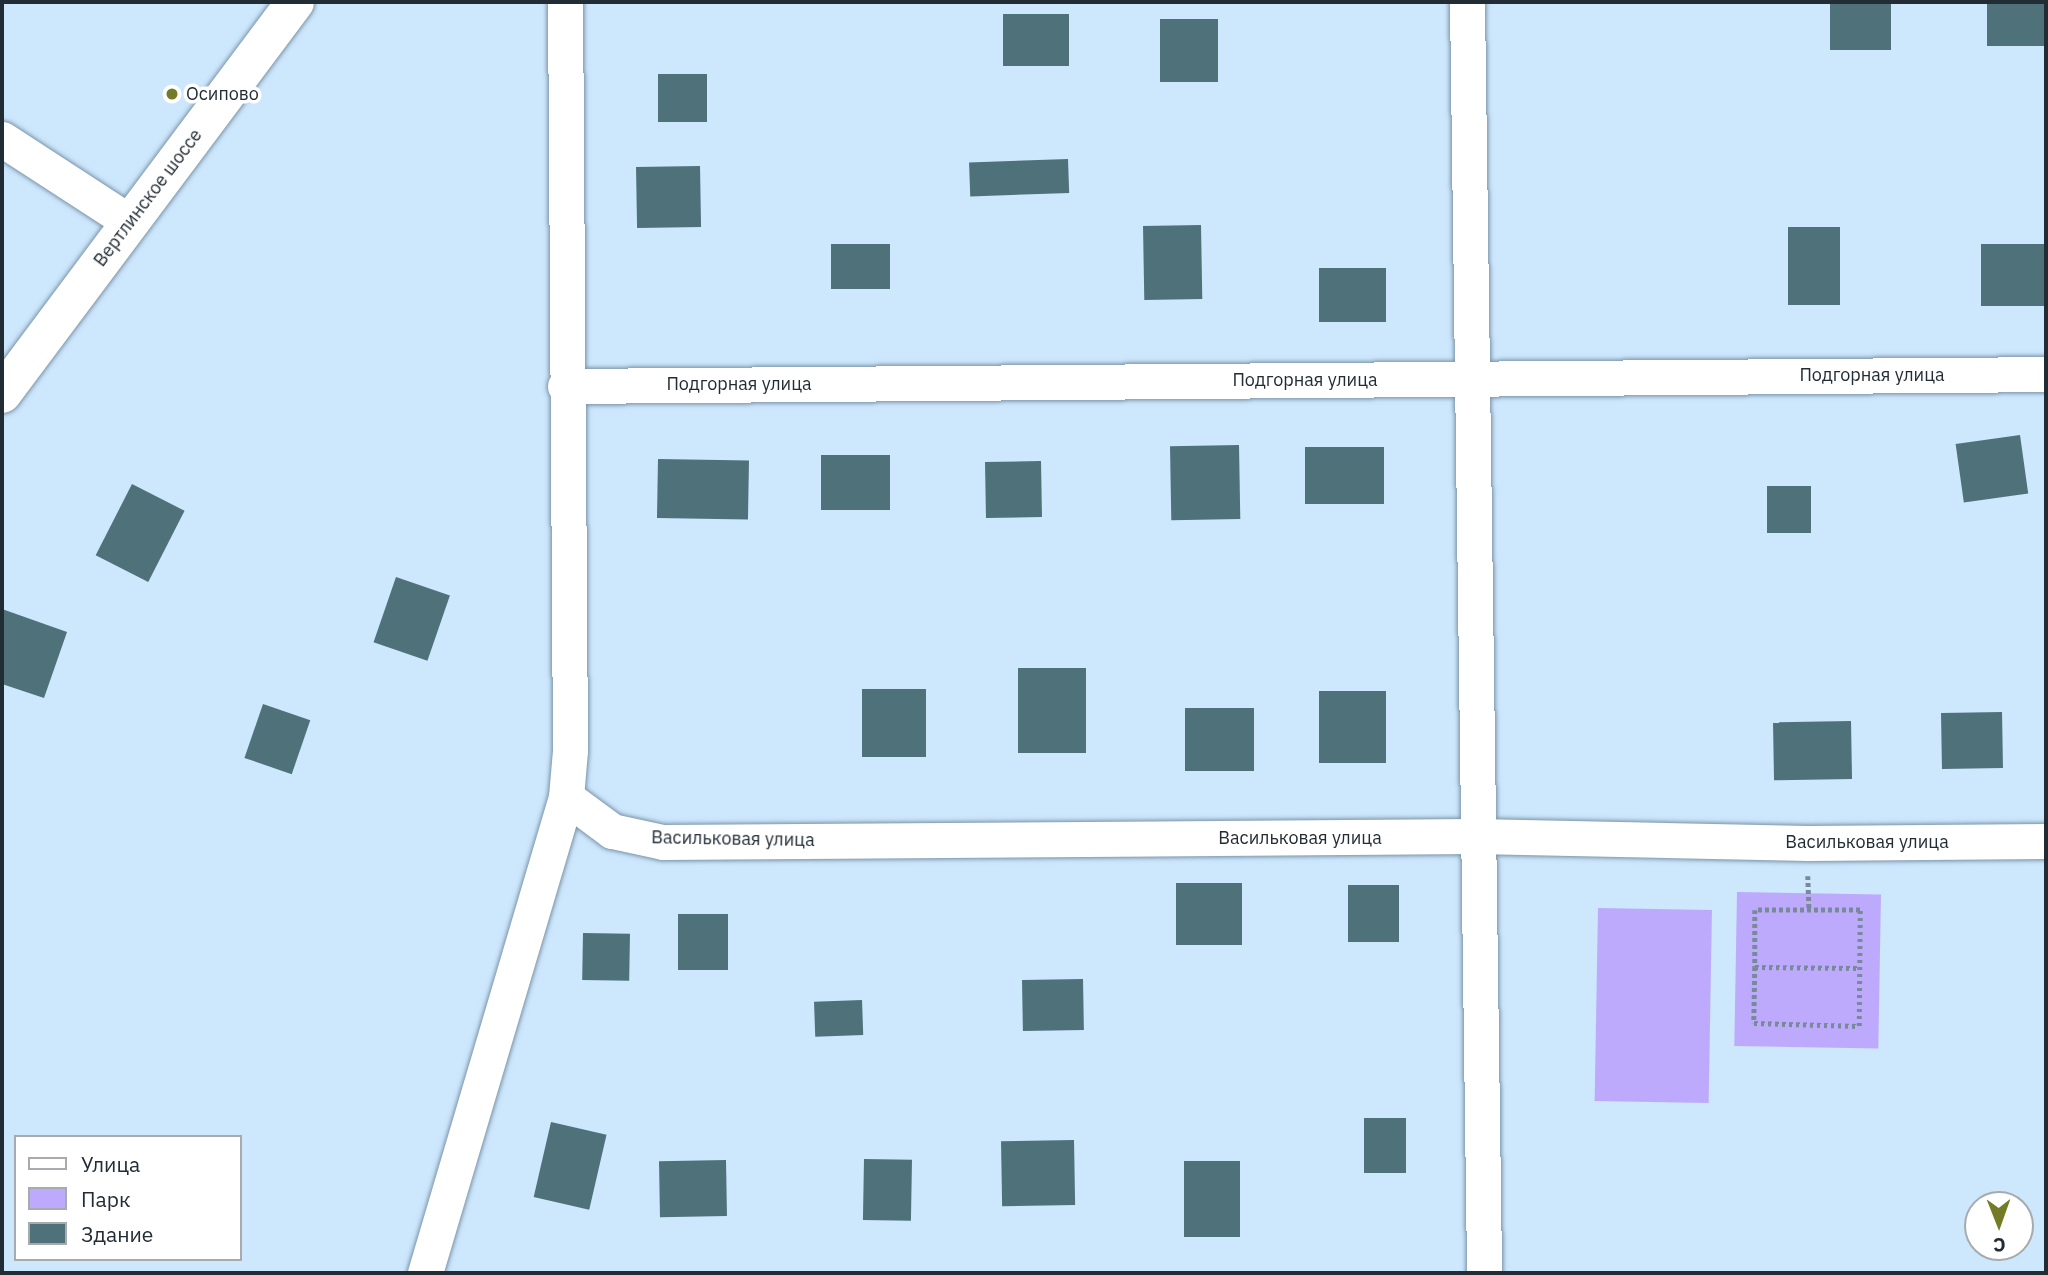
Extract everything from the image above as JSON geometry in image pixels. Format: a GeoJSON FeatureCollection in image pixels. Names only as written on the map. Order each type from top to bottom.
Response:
{"type":"FeatureCollection","features":[{"type":"Feature","properties":{"kind":"main road","name":"Вертлинское шоссе"},"geometry":{"type":"LineString","coordinates":[[2,394],[287,5]]}},
{"type":"Feature","properties":{"kind":"street"},"geometry":{"type":"LineString","coordinates":[[425,1273],[566,797],[570,750],[565,386],[565,2]]}},
{"type":"Feature","properties":{"kind":"street"},"geometry":{"type":"LineString","coordinates":[[1467,2],[1474,378],[1475,836],[1484,1273]]}},
{"type":"Feature","properties":{"kind":"street"},"geometry":{"type":"LineString","coordinates":[[2,139],[130,222]]}},
{"type":"Feature","properties":{"kind":"street","name":"Подгорная улица"},"geometry":{"type":"LineString","coordinates":[[565,386],[2046,374]]}},
{"type":"Feature","properties":{"kind":"street","name":"Васильковая улица"},"geometry":{"type":"LineString","coordinates":[[566,797],[612,831],[663,842],[1475,836],[1808,843],[2046,841]]}},
{"type":"Feature","properties":{"kind":"path"},"geometry":{"type":"LineString","coordinates":[[1755,910],[1860,910],[1859,968],[1859,1026],[1754,1023],[1755,910]]}},
{"type":"Feature","properties":{"kind":"path"},"geometry":{"type":"LineString","coordinates":[[1755,967],[1859,968]]}},
{"type":"Feature","properties":{"kind":"green space"},"geometry":{"type":"Polygon","coordinates":[[[1737,892],[1881,895],[1878,1048],[1734,1046],[1737,892]]]}},
{"type":"Feature","properties":{"kind":"green space"},"geometry":{"type":"Polygon","coordinates":[[[1598,908],[1712,910],[1709,1103],[1595,1101],[1598,908]]]}},
{"type":"Feature","properties":{"kind":"building"},"geometry":{"type":"Polygon","coordinates":[[[1830,2],[1891,2],[1891,50],[1830,50],[1830,2]]]}},
{"type":"Feature","properties":{"kind":"building"},"geometry":{"type":"Polygon","coordinates":[[[1987,2],[2044,2],[2044,46],[1987,46],[1987,2]]]}},
{"type":"Feature","properties":{"kind":"building"},"geometry":{"type":"Polygon","coordinates":[[[1003,14],[1069,14],[1069,66],[1003,66],[1003,14]]]}},
{"type":"Feature","properties":{"kind":"building"},"geometry":{"type":"Polygon","coordinates":[[[1160,19],[1218,19],[1218,82],[1160,82],[1160,19]]]}},
{"type":"Feature","properties":{"kind":"building"},"geometry":{"type":"Polygon","coordinates":[[[658,74],[707,74],[707,122],[658,122],[658,74]]]}},
{"type":"Feature","properties":{"kind":"building"},"geometry":{"type":"Polygon","coordinates":[[[1068,159],[1069,193],[970,196],[969,162],[1068,159]]]}},
{"type":"Feature","properties":{"kind":"building"},"geometry":{"type":"Polygon","coordinates":[[[700,166],[701,227],[637,228],[636,167],[700,166]]]}},
{"type":"Feature","properties":{"kind":"building"},"geometry":{"type":"Polygon","coordinates":[[[1201,225],[1202,299],[1144,300],[1143,226],[1201,225]]]}},
{"type":"Feature","properties":{"kind":"building"},"geometry":{"type":"Polygon","coordinates":[[[1788,227],[1840,227],[1840,305],[1788,305],[1788,227]]]}},
{"type":"Feature","properties":{"kind":"building"},"geometry":{"type":"Polygon","coordinates":[[[831,244],[890,244],[890,289],[831,289],[831,244]]]}},
{"type":"Feature","properties":{"kind":"building"},"geometry":{"type":"Polygon","coordinates":[[[1981,244],[2044,244],[2044,306],[1981,306],[1981,244]]]}},
{"type":"Feature","properties":{"kind":"building"},"geometry":{"type":"Polygon","coordinates":[[[1319,268],[1386,268],[1386,322],[1319,322],[1319,268]]]}},
{"type":"Feature","properties":{"kind":"building"},"geometry":{"type":"Polygon","coordinates":[[[2020,435],[2028,493],[1964,502],[1956,444],[2020,435]]]}},
{"type":"Feature","properties":{"kind":"building"},"geometry":{"type":"Polygon","coordinates":[[[1239,445],[1240,519],[1171,520],[1170,446],[1239,445]]]}},
{"type":"Feature","properties":{"kind":"building"},"geometry":{"type":"Polygon","coordinates":[[[1305,447],[1384,447],[1384,504],[1305,504],[1305,447]]]}},
{"type":"Feature","properties":{"kind":"building"},"geometry":{"type":"Polygon","coordinates":[[[821,455],[890,455],[890,510],[821,510],[821,455]]]}},
{"type":"Feature","properties":{"kind":"building"},"geometry":{"type":"Polygon","coordinates":[[[658,459],[749,461],[748,520],[657,518],[658,459]]]}},
{"type":"Feature","properties":{"kind":"building"},"geometry":{"type":"Polygon","coordinates":[[[1041,461],[1042,517],[986,518],[985,462],[1041,461]]]}},
{"type":"Feature","properties":{"kind":"building"},"geometry":{"type":"Polygon","coordinates":[[[132,484],[185,511],[148,582],[96,555],[132,484]]]}},
{"type":"Feature","properties":{"kind":"building"},"geometry":{"type":"Polygon","coordinates":[[[1767,486],[1811,486],[1811,533],[1767,533],[1767,486]]]}},
{"type":"Feature","properties":{"kind":"building"},"geometry":{"type":"Polygon","coordinates":[[[396,577],[450,596],[427,661],[374,642],[396,577]]]}},
{"type":"Feature","properties":{"kind":"building"},"geometry":{"type":"Polygon","coordinates":[[[2,609],[67,632],[44,698],[2,684],[2,609]]]}},
{"type":"Feature","properties":{"kind":"building"},"geometry":{"type":"Polygon","coordinates":[[[1018,668],[1086,668],[1086,753],[1018,753],[1018,668]]]}},
{"type":"Feature","properties":{"kind":"building"},"geometry":{"type":"Polygon","coordinates":[[[862,689],[926,689],[926,757],[862,757],[862,689]]]}},
{"type":"Feature","properties":{"kind":"building"},"geometry":{"type":"Polygon","coordinates":[[[1319,691],[1386,691],[1386,763],[1319,763],[1319,691]]]}},
{"type":"Feature","properties":{"kind":"building"},"geometry":{"type":"Polygon","coordinates":[[[263,704],[310,720],[292,774],[244,758],[263,704]]]}},
{"type":"Feature","properties":{"kind":"building"},"geometry":{"type":"Polygon","coordinates":[[[1185,708],[1254,708],[1254,771],[1185,771],[1185,708]]]}},
{"type":"Feature","properties":{"kind":"building"},"geometry":{"type":"Polygon","coordinates":[[[2002,712],[2003,768],[1942,769],[1941,713],[2002,712]]]}},
{"type":"Feature","properties":{"kind":"building"},"geometry":{"type":"Polygon","coordinates":[[[1851,721],[1852,779],[1774,780],[1773,722],[1851,721]]]}},
{"type":"Feature","properties":{"kind":"building"},"geometry":{"type":"Polygon","coordinates":[[[1176,883],[1242,883],[1242,945],[1176,945],[1176,883]]]}},
{"type":"Feature","properties":{"kind":"building"},"geometry":{"type":"Polygon","coordinates":[[[1348,885],[1399,885],[1399,942],[1348,942],[1348,885]]]}},
{"type":"Feature","properties":{"kind":"building"},"geometry":{"type":"Polygon","coordinates":[[[678,914],[728,914],[728,970],[678,970],[678,914]]]}},
{"type":"Feature","properties":{"kind":"building"},"geometry":{"type":"Polygon","coordinates":[[[583,933],[630,934],[629,981],[582,980],[583,933]]]}},
{"type":"Feature","properties":{"kind":"building"},"geometry":{"type":"Polygon","coordinates":[[[1083,979],[1084,1030],[1023,1031],[1022,980],[1083,979]]]}},
{"type":"Feature","properties":{"kind":"building"},"geometry":{"type":"Polygon","coordinates":[[[862,1000],[863,1035],[815,1037],[814,1002],[862,1000]]]}},
{"type":"Feature","properties":{"kind":"building"},"geometry":{"type":"Polygon","coordinates":[[[1364,1118],[1406,1118],[1406,1173],[1364,1173],[1364,1118]]]}},
{"type":"Feature","properties":{"kind":"building"},"geometry":{"type":"Polygon","coordinates":[[[551,1122],[607,1135],[589,1210],[534,1197],[551,1122]]]}},
{"type":"Feature","properties":{"kind":"building"},"geometry":{"type":"Polygon","coordinates":[[[1074,1140],[1075,1205],[1002,1206],[1001,1141],[1074,1140]]]}},
{"type":"Feature","properties":{"kind":"building"},"geometry":{"type":"Polygon","coordinates":[[[864,1159],[912,1160],[911,1221],[863,1220],[864,1159]]]}},
{"type":"Feature","properties":{"kind":"building"},"geometry":{"type":"Polygon","coordinates":[[[726,1160],[727,1216],[660,1217],[659,1161],[726,1160]]]}},
{"type":"Feature","properties":{"kind":"building"},"geometry":{"type":"Polygon","coordinates":[[[1184,1161],[1240,1161],[1240,1237],[1184,1237],[1184,1161]]]}},
{"type":"Feature","properties":{"kind":"place","name":"Осипово"},"geometry":{"type":"Point","coordinates":[172,94]}}]}
